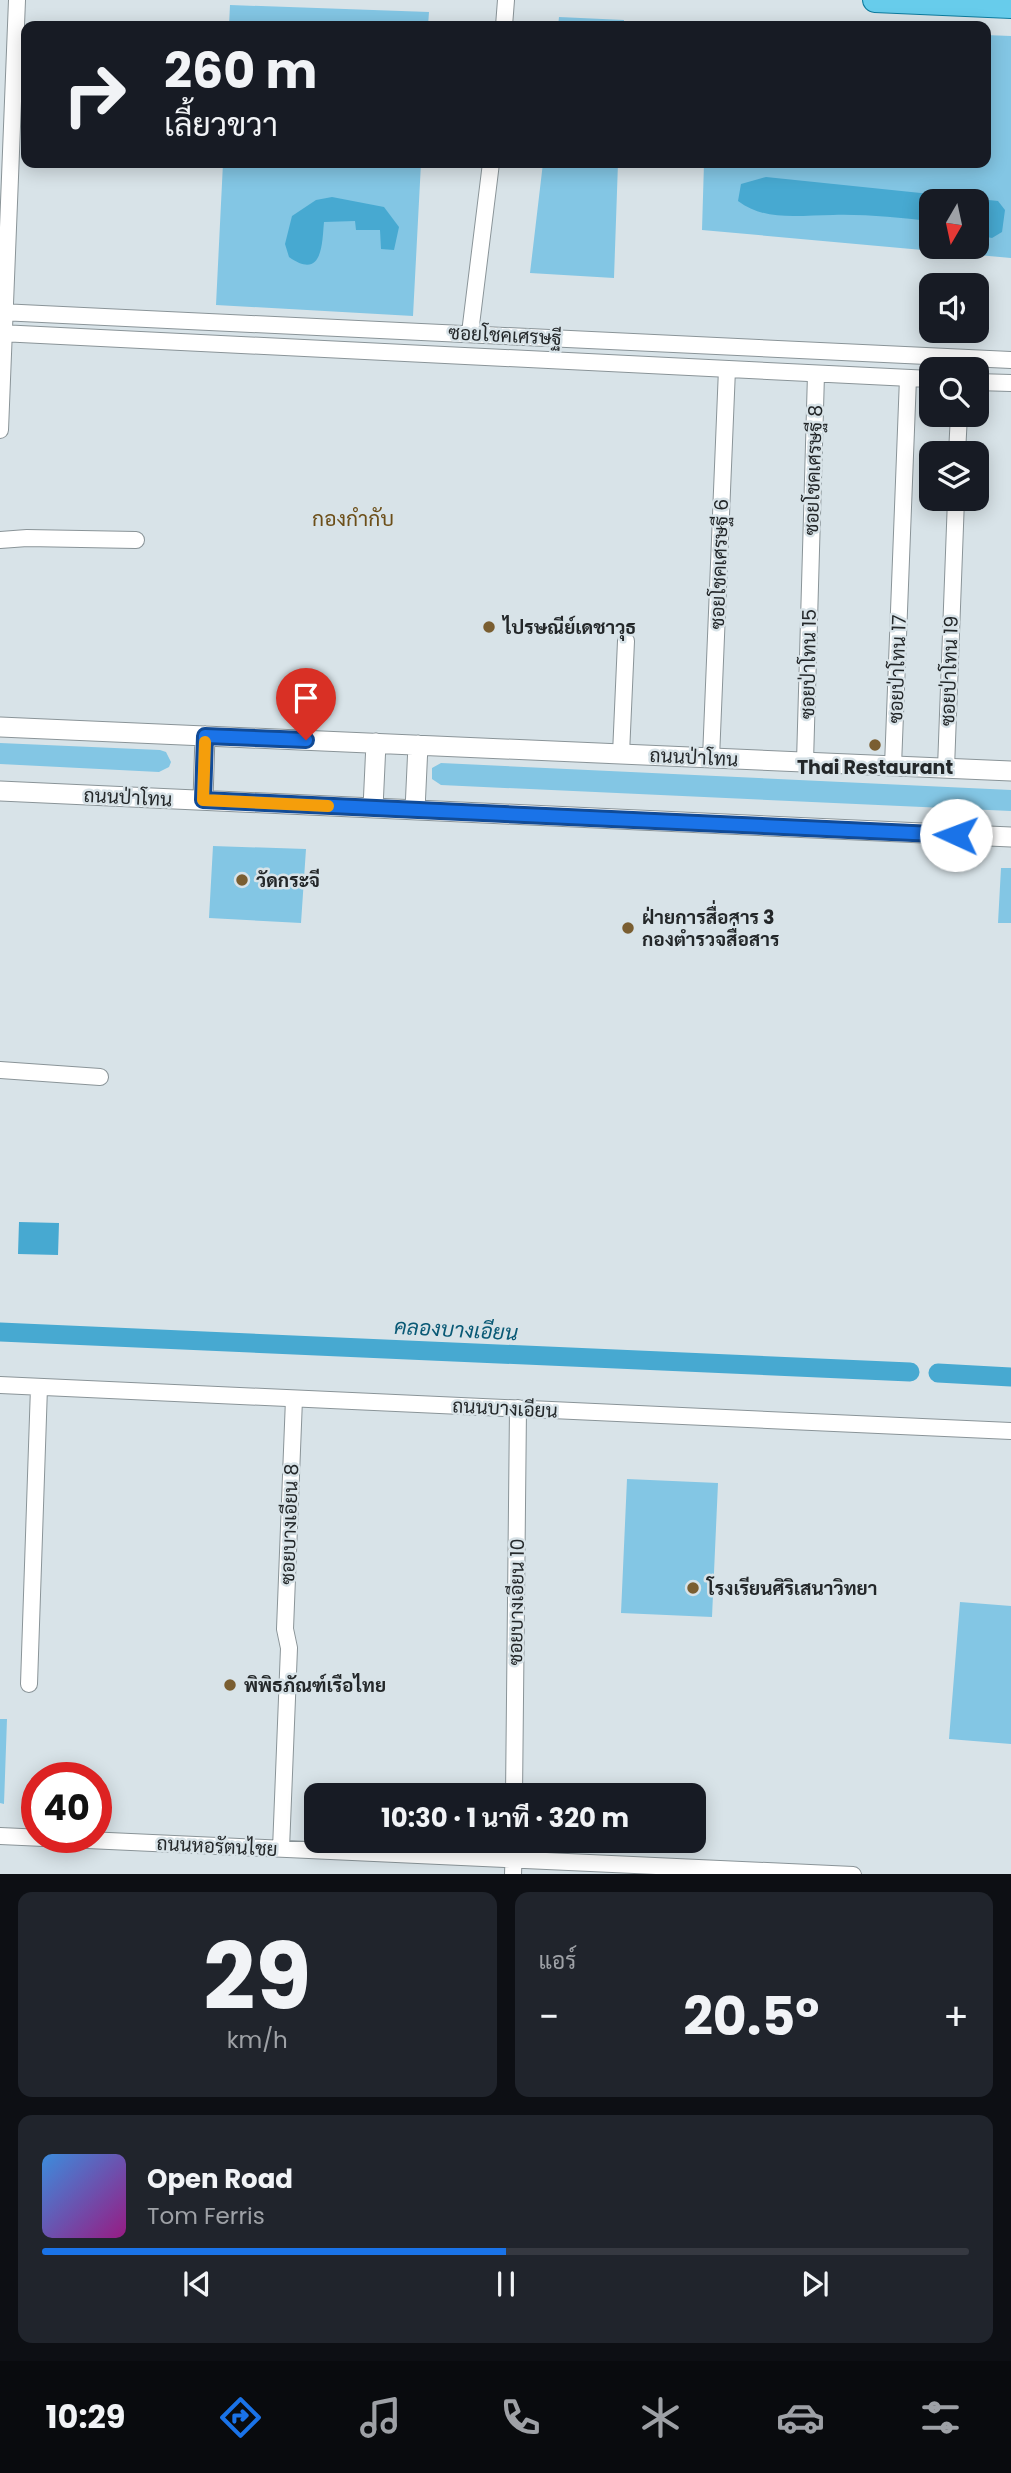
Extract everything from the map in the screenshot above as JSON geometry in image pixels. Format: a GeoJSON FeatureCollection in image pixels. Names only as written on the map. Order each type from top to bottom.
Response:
{"type":"FeatureCollection","features":[{"type":"Feature","properties":{"kind":"main road"},"geometry":{"type":"LineString","coordinates":[[875,0],[1011,6]]}},
{"type":"Feature","properties":{"kind":"street"},"geometry":{"type":"LineString","coordinates":[[0,430],[17,0]]}},
{"type":"Feature","properties":{"kind":"street"},"geometry":{"type":"LineString","coordinates":[[504,21],[506,0]]}},
{"type":"Feature","properties":{"kind":"street"},"geometry":{"type":"LineString","coordinates":[[470,333],[490,168]]}},
{"type":"Feature","properties":{"kind":"street","name":"ซอยโชคเศรษฐี"},"geometry":{"type":"LineString","coordinates":[[3,311],[1011,360]]}},
{"type":"Feature","properties":{"kind":"street"},"geometry":{"type":"LineString","coordinates":[[379,352],[380,329]]}},
{"type":"Feature","properties":{"kind":"street","name":"ซอยโชคเศรษฐี"},"geometry":{"type":"LineString","coordinates":[[2,333],[919,378]]}},
{"type":"Feature","properties":{"kind":"street","name":"ซอยโชคเศรษฐี 6"},"geometry":{"type":"LineString","coordinates":[[711,758],[727,369]]}},
{"type":"Feature","properties":{"kind":"street","name":"ซอยโชคเศรษฐี 8"},"geometry":{"type":"LineString","coordinates":[[810,566],[816,374]]}},
{"type":"Feature","properties":{"kind":"street","name":"ซอยป่าโทน 17"},"geometry":{"type":"LineString","coordinates":[[893,766],[908,378]]}},
{"type":"Feature","properties":{"kind":"street"},"geometry":{"type":"LineString","coordinates":[[989,382],[1011,383]]}},
{"type":"Feature","properties":{"kind":"street","name":"ซอยป่าโทน 19"},"geometry":{"type":"LineString","coordinates":[[946,768],[956,511]]}},
{"type":"Feature","properties":{"kind":"street"},"geometry":{"type":"LineString","coordinates":[[0,540],[136,540]]}},
{"type":"Feature","properties":{"kind":"street","name":"ซอยป่าโทน 15"},"geometry":{"type":"LineString","coordinates":[[805,762],[810,566]]}},
{"type":"Feature","properties":{"kind":"street"},"geometry":{"type":"LineString","coordinates":[[621,754],[626,641]]}},
{"type":"Feature","properties":{"kind":"street","name":"ถนนป่าโทน"},"geometry":{"type":"LineString","coordinates":[[0,727],[1011,771]]}},
{"type":"Feature","properties":{"kind":"street"},"geometry":{"type":"LineString","coordinates":[[203,800],[205,736]]}},
{"type":"Feature","properties":{"kind":"street"},"geometry":{"type":"LineString","coordinates":[[373,808],[376,743]]}},
{"type":"Feature","properties":{"kind":"street"},"geometry":{"type":"LineString","coordinates":[[415,810],[418,745]]}},
{"type":"Feature","properties":{"kind":"street","name":"ถนนป่าโทน"},"geometry":{"type":"LineString","coordinates":[[0,791],[1011,837]]}},
{"type":"Feature","properties":{"kind":"street"},"geometry":{"type":"LineString","coordinates":[[0,1070],[100,1077]]}},
{"type":"Feature","properties":{"kind":"street","name":"ถนนบางเอียน"},"geometry":{"type":"LineString","coordinates":[[0,1385],[1011,1431]]}},
{"type":"Feature","properties":{"kind":"street"},"geometry":{"type":"LineString","coordinates":[[29,1684],[39,1387]]}},
{"type":"Feature","properties":{"kind":"street","name":"ซอยบางเอียน 8"},"geometry":{"type":"LineString","coordinates":[[281,1849],[289,1648],[285,1629],[294,1399]]}},
{"type":"Feature","properties":{"kind":"street","name":"ซอยบางเอียน 10"},"geometry":{"type":"LineString","coordinates":[[514,1783],[518,1408]]}},
{"type":"Feature","properties":{"kind":"street","name":"ถนนหอรัตนไชย"},"geometry":{"type":"LineString","coordinates":[[0,1836],[281,1849],[514,1867],[853,1874]]}},
{"type":"Feature","properties":{"kind":"shaded area"},"geometry":{"type":"Polygon","coordinates":[[[230,5],[429,12],[428,21],[229,21],[230,5]]]}},
{"type":"Feature","properties":{"kind":"shaded area"},"geometry":{"type":"Polygon","coordinates":[[[559,17],[624,20],[624,21],[559,21],[559,17]]]}},
{"type":"Feature","properties":{"kind":"shaded area"},"geometry":{"type":"Polygon","coordinates":[[[991,35],[1011,36],[1011,258],[989,256],[989,189],[919,189],[919,250],[702,230],[704,168],[991,168],[991,35]]]}},
{"type":"Feature","properties":{"kind":"shaded area"},"geometry":{"type":"Polygon","coordinates":[[[223,168],[421,168],[413,316],[216,305],[223,168]]]}},
{"type":"Feature","properties":{"kind":"shaded area"},"geometry":{"type":"Polygon","coordinates":[[[542,168],[618,168],[614,278],[530,273],[542,168]]]}},
{"type":"Feature","properties":{"kind":"shaded area"},"geometry":{"type":"Polygon","coordinates":[[[766,177],[919,193],[919,220],[857,215],[772,215],[749,208],[738,201],[741,184],[766,177]]]}},
{"type":"Feature","properties":{"kind":"shaded area"},"geometry":{"type":"Polygon","coordinates":[[[332,197],[384,207],[399,227],[394,250],[381,249],[380,230],[356,230],[355,221],[324,222],[321,249],[314,262],[309,265],[289,257],[285,244],[292,216],[316,200],[332,197]]]}},
{"type":"Feature","properties":{"kind":"shaded area"},"geometry":{"type":"Polygon","coordinates":[[[989,200],[998,201],[1005,210],[1002,232],[989,237],[989,200]]]}},
{"type":"Feature","properties":{"kind":"shaded area"},"geometry":{"type":"Polygon","coordinates":[[[0,743],[160,750],[166,752],[171,762],[169,767],[159,772],[0,764],[0,743]]]}},
{"type":"Feature","properties":{"kind":"shaded area"},"geometry":{"type":"Polygon","coordinates":[[[441,763],[1011,790],[1011,811],[441,785],[432,779],[432,768],[441,763]]]}},
{"type":"Feature","properties":{"kind":"shaded area"},"geometry":{"type":"Polygon","coordinates":[[[213,846],[306,849],[301,923],[209,918],[213,846]]]}},
{"type":"Feature","properties":{"kind":"shaded area"},"geometry":{"type":"Polygon","coordinates":[[[1001,868],[1011,868],[1011,923],[998,923],[1001,868]]]}},
{"type":"Feature","properties":{"kind":"shaded area"},"geometry":{"type":"Polygon","coordinates":[[[19,1222],[59,1223],[58,1255],[18,1254],[19,1222]]]}},
{"type":"Feature","properties":{"kind":"shaded area"},"geometry":{"type":"Polygon","coordinates":[[[627,1479],[718,1483],[712,1617],[621,1613],[627,1479]]]}},
{"type":"Feature","properties":{"kind":"shaded area"},"geometry":{"type":"Polygon","coordinates":[[[960,1602],[1011,1606],[1011,1744],[949,1739],[960,1602]]]}},
{"type":"Feature","properties":{"kind":"shaded area"},"geometry":{"type":"Polygon","coordinates":[[[0,1719],[7,1719],[4,1804],[0,1803],[0,1719]]]}},
{"type":"Feature","properties":{"kind":"waterway","name":"คลองบางเอียน"},"geometry":{"type":"LineString","coordinates":[[0,1332],[910,1372]]}},
{"type":"Feature","properties":{"kind":"waterway","name":"คลองบางเอียน"},"geometry":{"type":"LineString","coordinates":[[938,1373],[1011,1377]]}},
{"type":"Feature","properties":{"kind":"slow traffic"},"geometry":{"type":"LineString","coordinates":[[205,742],[203,800],[328,806]]}},
{"type":"Feature","properties":{"kind":"place","name":"ไปรษณีย์เดชาวุธ"},"geometry":{"type":"Point","coordinates":[489,627]}},
{"type":"Feature","properties":{"kind":"place","name":"Thai Restaurant"},"geometry":{"type":"Point","coordinates":[875,745]}},
{"type":"Feature","properties":{"kind":"place","name":"วัดกระจี"},"geometry":{"type":"Point","coordinates":[242,880]}},
{"type":"Feature","properties":{"kind":"place","name":"ฝ่ายการสื่อสาร 3 กองตำรวจสื่อสาร"},"geometry":{"type":"Point","coordinates":[628,928]}},
{"type":"Feature","properties":{"kind":"place","name":"โรงเรียนศิริเสนาวิทยา"},"geometry":{"type":"Point","coordinates":[693,1588]}},
{"type":"Feature","properties":{"kind":"place","name":"พิพิธภัณฑ์เรือไทย"},"geometry":{"type":"Point","coordinates":[230,1685]}},
{"type":"Feature","properties":{"kind":"district","name":"กองกำกับ"},"geometry":{"type":"Point","coordinates":[353,519]}},
{"type":"Feature","properties":{"kind":"route"},"geometry":{"type":"LineString","coordinates":[[306,740],[205,736],[203,800],[956,835]]}}]}
